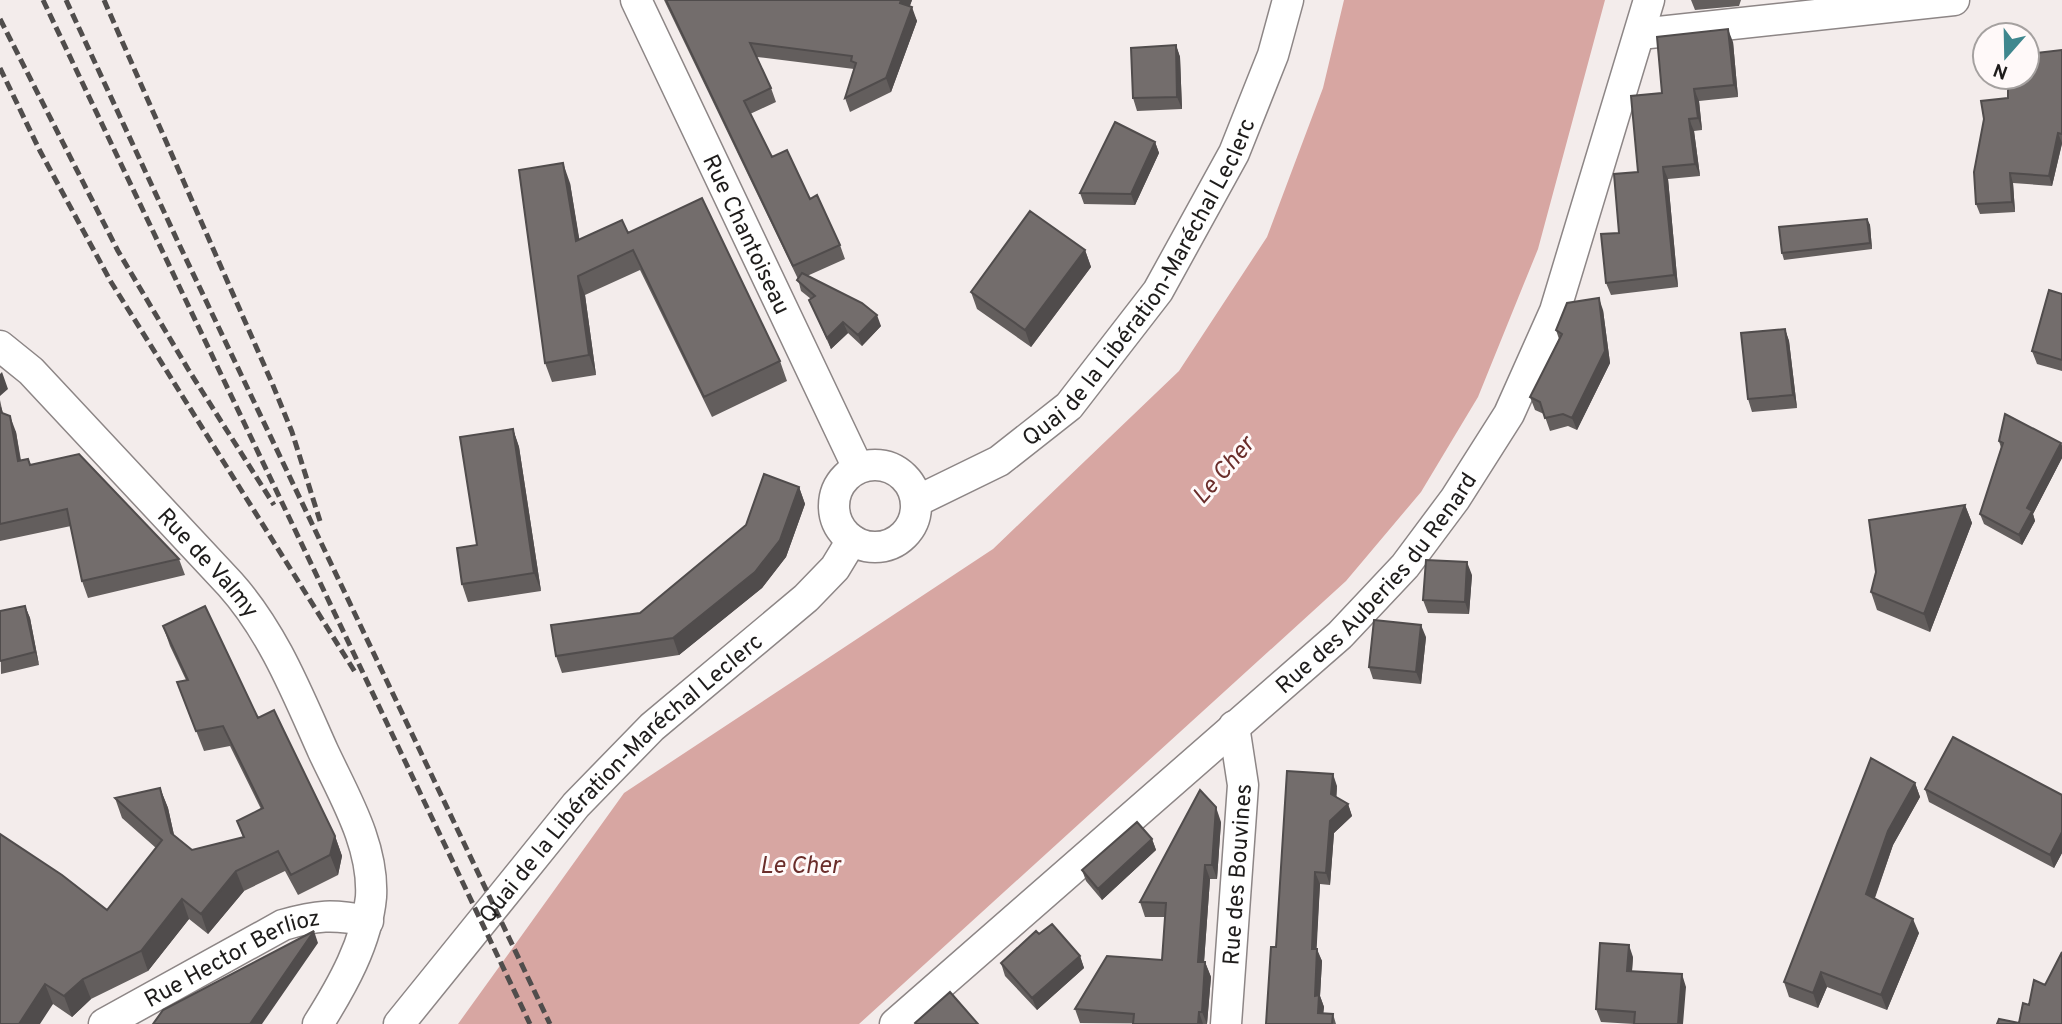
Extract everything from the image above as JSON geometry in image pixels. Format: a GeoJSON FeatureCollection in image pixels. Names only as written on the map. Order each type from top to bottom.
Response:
{"type":"FeatureCollection","features":[{"type":"Feature","properties":{"kind":"street","name":"Rue Chantoiseau"},"geometry":{"type":"LineString","coordinates":[[636,0],[858,468]]}},
{"type":"Feature","properties":{"kind":"street","name":"Quai de la Libération-Maréchal Leclerc"},"geometry":{"type":"LineString","coordinates":[[917,501],[999,461],[1069,406],[1158,291],[1234,153],[1273,55],[1288,0]]}},
{"type":"Feature","properties":{"kind":"street","name":"Rue des Auberies du Renard"},"geometry":{"type":"LineString","coordinates":[[895,1024],[1340,635],[1405,566],[1455,499],[1508,414],[1555,311],[1649,0]]}},
{"type":"Feature","properties":{"kind":"street"},"geometry":{"type":"LineString","coordinates":[[1640,34],[1870,5],[1954,0]]}},
{"type":"Feature","properties":{"kind":"street","name":"Rue de Valmy"},"geometry":{"type":"LineString","coordinates":[[0,346],[31,371],[247,603],[282,660],[357,823],[370,867],[368,921],[350,967],[318,1024]]}},
{"type":"Feature","properties":{"kind":"street"},"geometry":{"type":"LineString","coordinates":[[871,465],[884,465],[896,470],[914,489],[917,501],[916,515],[911,527],[891,544],[877,547],[852,540],[837,520],[834,508],[835,496],[848,475],[858,468],[871,465]]}},
{"type":"Feature","properties":{"kind":"street","name":"Quai de la Libération-Maréchal Leclerc"},"geometry":{"type":"LineString","coordinates":[[400,1024],[576,805],[652,727],[806,598],[835,568],[852,540]]}},
{"type":"Feature","properties":{"kind":"street","name":"Rue des Bouvines"},"geometry":{"type":"LineString","coordinates":[[1226,1024],[1243,785],[1234,726]]}},
{"type":"Feature","properties":{"kind":"street","name":"Rue Hector Berlioz"},"geometry":{"type":"LineString","coordinates":[[104,1024],[283,925],[308,917],[339,915],[368,921]]}},
{"type":"Feature","properties":{"kind":"water","name":"Le Cher"},"geometry":{"type":"Polygon","coordinates":[[[1344,0],[1605,0],[1538,249],[1478,397],[1421,492],[1346,581],[859,1024],[458,1024],[624,793],[993,549],[1179,371],[1267,237],[1323,88],[1344,0]]]}},
{"type":"Feature","properties":{"kind":"building"},"geometry":{"type":"Polygon","coordinates":[[[666,0],[901,0],[900,3],[912,7],[886,78],[845,98],[856,63],[851,61],[852,56],[750,43],[771,88],[744,101],[772,157],[787,150],[810,199],[817,195],[840,245],[793,266],[666,0]]]}},
{"type":"Feature","properties":{"kind":"building"},"geometry":{"type":"Polygon","coordinates":[[[1728,29],[1734,85],[1694,89],[1698,118],[1689,119],[1695,164],[1663,167],[1674,275],[1606,283],[1601,234],[1619,233],[1614,174],[1638,172],[1631,96],[1662,93],[1657,37],[1728,29]]]}},
{"type":"Feature","properties":{"kind":"building"},"geometry":{"type":"Polygon","coordinates":[[[1176,45],[1177,97],[1133,98],[1131,48],[1176,45]]]}},
{"type":"Feature","properties":{"kind":"building"},"geometry":{"type":"Polygon","coordinates":[[[2062,50],[2062,134],[2058,133],[2049,176],[2010,173],[2012,202],[1976,204],[1974,172],[1984,119],[1981,101],[2008,98],[2008,91],[2041,91],[2041,52],[2062,50]]]}},
{"type":"Feature","properties":{"kind":"building"},"geometry":{"type":"Polygon","coordinates":[[[1115,122],[1155,142],[1131,194],[1080,193],[1115,122]]]}},
{"type":"Feature","properties":{"kind":"building"},"geometry":{"type":"Polygon","coordinates":[[[563,163],[576,241],[622,220],[628,233],[702,198],[780,361],[704,397],[633,250],[578,276],[589,355],[545,363],[519,170],[563,163]]]}},
{"type":"Feature","properties":{"kind":"building"},"geometry":{"type":"Polygon","coordinates":[[[1030,211],[1085,250],[1025,330],[971,292],[1030,211]]]}},
{"type":"Feature","properties":{"kind":"building"},"geometry":{"type":"Polygon","coordinates":[[[1867,219],[1870,243],[1782,253],[1779,227],[1867,219]]]}},
{"type":"Feature","properties":{"kind":"building"},"geometry":{"type":"Polygon","coordinates":[[[802,273],[862,303],[877,315],[858,335],[843,322],[827,338],[809,300],[815,296],[797,280],[802,273]]]}},
{"type":"Feature","properties":{"kind":"building"},"geometry":{"type":"Polygon","coordinates":[[[2049,290],[2062,294],[2062,360],[2032,351],[2049,290]]]}},
{"type":"Feature","properties":{"kind":"building"},"geometry":{"type":"Polygon","coordinates":[[[1599,298],[1605,351],[1572,418],[1563,414],[1545,418],[1540,402],[1530,397],[1562,334],[1556,330],[1567,303],[1599,298]]]}},
{"type":"Feature","properties":{"kind":"building"},"geometry":{"type":"Polygon","coordinates":[[[1785,329],[1793,395],[1748,399],[1741,333],[1785,329]]]}},
{"type":"Feature","properties":{"kind":"building"},"geometry":{"type":"Polygon","coordinates":[[[0,407],[2,413],[10,416],[18,461],[28,459],[30,465],[79,454],[179,559],[82,581],[67,509],[0,524],[0,407]]]}},
{"type":"Feature","properties":{"kind":"building"},"geometry":{"type":"Polygon","coordinates":[[[2005,414],[2061,443],[2027,508],[2032,511],[2019,535],[1980,514],[2003,443],[1999,441],[2005,414]]]}},
{"type":"Feature","properties":{"kind":"building"},"geometry":{"type":"Polygon","coordinates":[[[513,429],[534,573],[462,584],[457,548],[477,545],[460,437],[513,429]]]}},
{"type":"Feature","properties":{"kind":"building"},"geometry":{"type":"Polygon","coordinates":[[[764,474],[799,487],[780,540],[755,572],[673,638],[556,656],[551,625],[640,613],[746,525],[764,474]]]}},
{"type":"Feature","properties":{"kind":"building"},"geometry":{"type":"Polygon","coordinates":[[[1965,505],[1924,614],[1871,592],[1876,572],[1869,520],[1965,505]]]}},
{"type":"Feature","properties":{"kind":"building"},"geometry":{"type":"Polygon","coordinates":[[[1426,560],[1467,562],[1465,602],[1423,600],[1426,560]]]}},
{"type":"Feature","properties":{"kind":"building"},"geometry":{"type":"Polygon","coordinates":[[[25,606],[35,652],[0,661],[0,611],[25,606]]]}},
{"type":"Feature","properties":{"kind":"building"},"geometry":{"type":"Polygon","coordinates":[[[205,606],[258,718],[274,710],[335,836],[330,855],[291,875],[278,851],[236,871],[201,914],[182,899],[141,951],[83,979],[64,996],[45,984],[19,1024],[0,1024],[0,834],[62,875],[107,910],[162,840],[115,798],[160,788],[171,833],[192,850],[244,837],[237,821],[263,808],[223,726],[196,731],[177,682],[188,680],[163,626],[205,606]]]}},
{"type":"Feature","properties":{"kind":"building"},"geometry":{"type":"Polygon","coordinates":[[[1374,620],[1421,625],[1416,672],[1369,667],[1374,620]]]}},
{"type":"Feature","properties":{"kind":"building"},"geometry":{"type":"Polygon","coordinates":[[[1953,737],[2062,795],[2062,832],[2050,855],[1925,789],[1953,737]]]}},
{"type":"Feature","properties":{"kind":"building"},"geometry":{"type":"Polygon","coordinates":[[[1871,758],[1915,783],[1888,831],[1866,894],[1913,919],[1881,995],[1821,972],[1813,993],[1784,982],[1871,758]]]}},
{"type":"Feature","properties":{"kind":"building"},"geometry":{"type":"Polygon","coordinates":[[[1287,771],[1333,774],[1331,794],[1348,804],[1330,821],[1326,873],[1315,872],[1312,949],[1317,949],[1315,996],[1319,995],[1318,1013],[1333,1014],[1332,1024],[1266,1024],[1271,947],[1276,947],[1287,771]]]}},
{"type":"Feature","properties":{"kind":"building"},"geometry":{"type":"Polygon","coordinates":[[[1200,790],[1216,807],[1212,865],[1205,865],[1198,962],[1205,962],[1202,1012],[1199,1012],[1198,1024],[1133,1024],[1134,1014],[1075,1009],[1107,956],[1162,960],[1166,903],[1140,902],[1200,790]]]}},
{"type":"Feature","properties":{"kind":"building"},"geometry":{"type":"Polygon","coordinates":[[[1137,822],[1152,839],[1098,889],[1082,870],[1137,822]]]}},
{"type":"Feature","properties":{"kind":"building"},"geometry":{"type":"Polygon","coordinates":[[[1052,924],[1080,956],[1032,998],[1001,963],[1036,931],[1039,934],[1052,924]]]}},
{"type":"Feature","properties":{"kind":"building"},"geometry":{"type":"Polygon","coordinates":[[[314,931],[250,1024],[153,1024],[163,1010],[314,931]]]}},
{"type":"Feature","properties":{"kind":"building"},"geometry":{"type":"Polygon","coordinates":[[[1600,943],[1629,945],[1627,971],[1682,974],[1678,1024],[1634,1024],[1635,1012],[1596,1009],[1600,943]]]}},
{"type":"Feature","properties":{"kind":"building"},"geometry":{"type":"Polygon","coordinates":[[[2062,952],[2062,1024],[1997,1024],[1999,1019],[2019,1023],[2023,1003],[2029,1005],[2034,980],[2045,985],[2062,952]]]}},
{"type":"Feature","properties":{"kind":"building"},"geometry":{"type":"Polygon","coordinates":[[[950,992],[978,1024],[915,1023],[950,992]]]}},
{"type":"Feature","properties":{"kind":"railway"},"geometry":{"type":"LineString","coordinates":[[43,0],[530,1024]]}},
{"type":"Feature","properties":{"kind":"railway"},"geometry":{"type":"LineString","coordinates":[[66,0],[178,242],[550,1024]]}},
{"type":"Feature","properties":{"kind":"railway"},"geometry":{"type":"LineString","coordinates":[[104,0],[272,383],[292,432],[320,521]]}},
{"type":"Feature","properties":{"kind":"railway"},"geometry":{"type":"LineString","coordinates":[[0,19],[118,251],[188,369],[274,505]]}},
{"type":"Feature","properties":{"kind":"railway"},"geometry":{"type":"LineString","coordinates":[[0,68],[40,151],[111,282],[355,672]]}}]}
